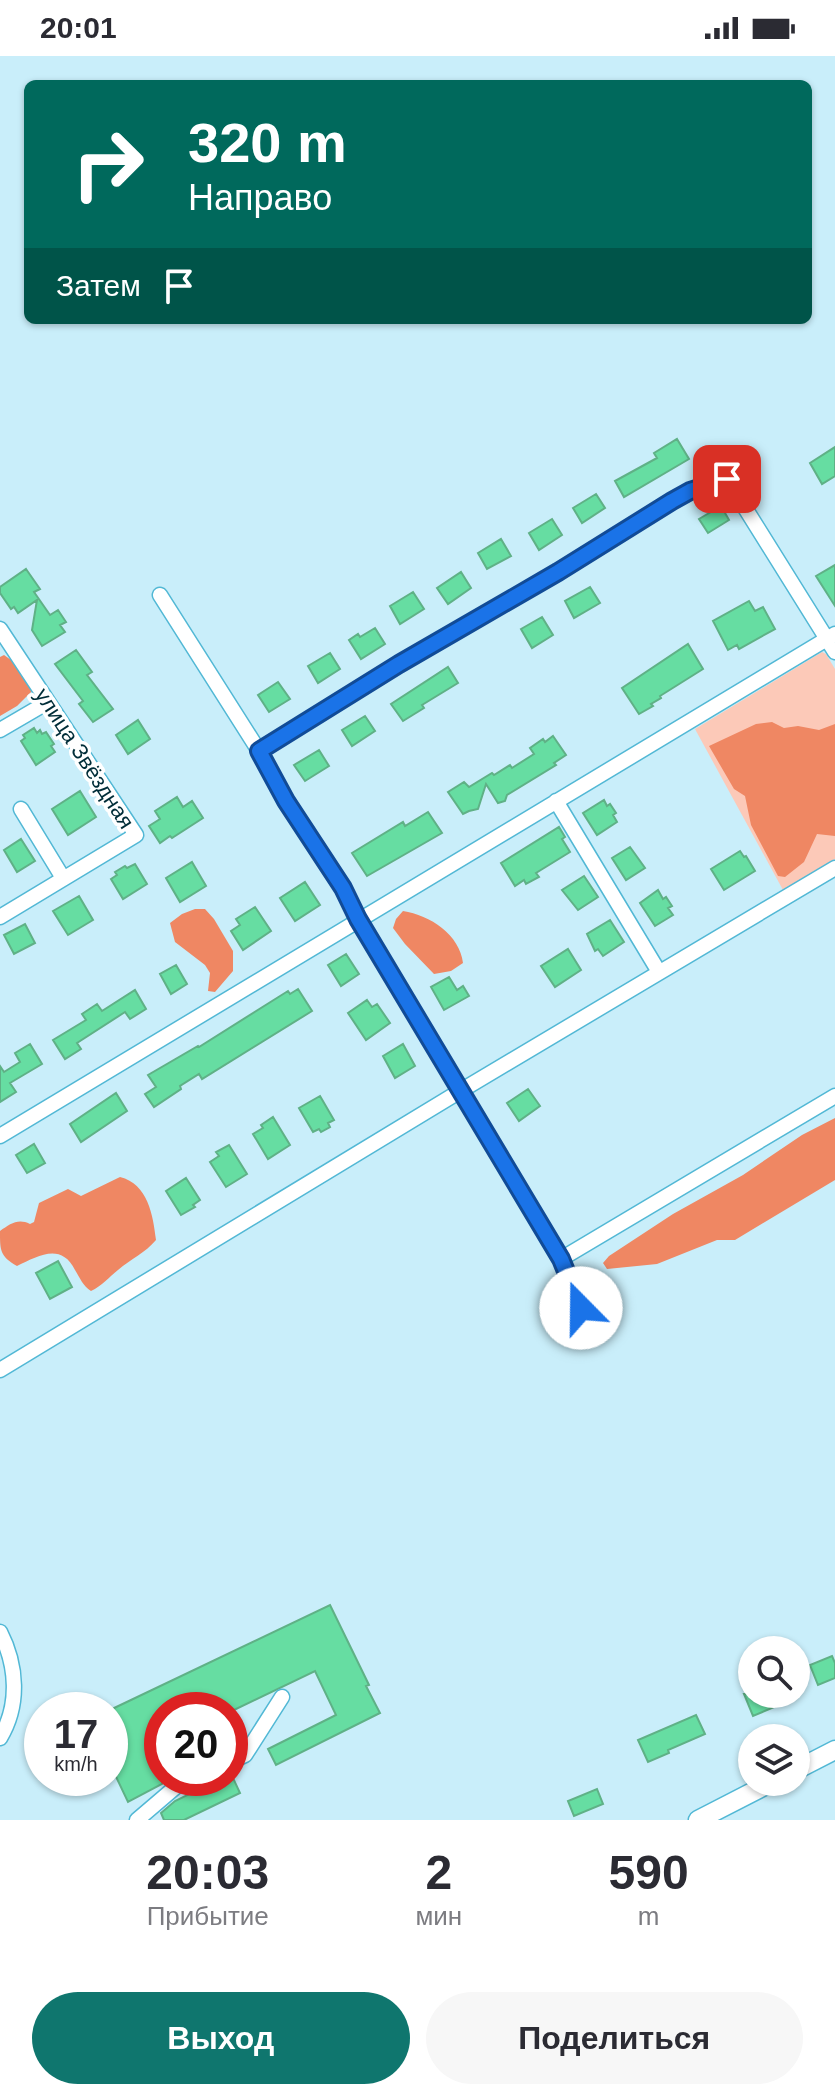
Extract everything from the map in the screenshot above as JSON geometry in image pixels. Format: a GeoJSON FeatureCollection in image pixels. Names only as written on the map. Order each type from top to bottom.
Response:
{"type":"FeatureCollection","features":[{"type":"Feature","properties":{"kind":"main road"},"geometry":{"type":"LineString","coordinates":[[810,1763],[835,1750]]}},
{"type":"Feature","properties":{"kind":"main road"},"geometry":{"type":"LineString","coordinates":[[698,1820],[745,1796]]}},
{"type":"Feature","properties":{"kind":"street"},"geometry":{"type":"LineString","coordinates":[[0,1136],[556,801],[832,641],[727,479],[690,491],[672,501],[259,751]]}},
{"type":"Feature","properties":{"kind":"street"},"geometry":{"type":"LineString","coordinates":[[160,595],[343,888],[358,919],[561,1259],[581,1308]]}},
{"type":"Feature","properties":{"kind":"street","name":"улица Звёздная"},"geometry":{"type":"LineString","coordinates":[[0,629],[136,835],[0,917]]}},
{"type":"Feature","properties":{"kind":"street"},"geometry":{"type":"LineString","coordinates":[[0,730],[48,702]]}},
{"type":"Feature","properties":{"kind":"street"},"geometry":{"type":"LineString","coordinates":[[556,801],[659,972]]}},
{"type":"Feature","properties":{"kind":"street"},"geometry":{"type":"LineString","coordinates":[[21,809],[63,878]]}},
{"type":"Feature","properties":{"kind":"street"},"geometry":{"type":"LineString","coordinates":[[0,1370],[835,868]]}},
{"type":"Feature","properties":{"kind":"street"},"geometry":{"type":"LineString","coordinates":[[561,1259],[835,1096]]}},
{"type":"Feature","properties":{"kind":"street"},"geometry":{"type":"LineString","coordinates":[[0,1632],[14,1671],[11,1715],[0,1738]]}},
{"type":"Feature","properties":{"kind":"street"},"geometry":{"type":"LineString","coordinates":[[248,1750],[282,1697]]}},
{"type":"Feature","properties":{"kind":"street"},"geometry":{"type":"LineString","coordinates":[[137,1820],[165,1796]]}},
{"type":"Feature","properties":{"kind":"shaded area"},"geometry":{"type":"Polygon","coordinates":[[[822,652],[835,669],[835,859],[783,890],[695,729],[822,652]]]}},
{"type":"Feature","properties":{"kind":"shaded area"},"geometry":{"type":"Polygon","coordinates":[[[4,655],[11,660],[32,691],[17,706],[0,716],[0,657],[4,655]]]}},
{"type":"Feature","properties":{"kind":"shaded area"},"geometry":{"type":"Polygon","coordinates":[[[772,722],[784,728],[798,726],[819,730],[835,724],[835,836],[817,834],[804,862],[785,877],[778,876],[751,825],[745,796],[734,789],[709,746],[756,724],[772,722]]]}},
{"type":"Feature","properties":{"kind":"shaded area"},"geometry":{"type":"Polygon","coordinates":[[[195,909],[205,909],[233,951],[233,971],[215,992],[208,991],[210,973],[205,965],[175,942],[170,923],[195,909]]]}},
{"type":"Feature","properties":{"kind":"shaded area"},"geometry":{"type":"Polygon","coordinates":[[[403,911],[423,917],[442,928],[456,944],[463,963],[451,971],[434,974],[393,928],[403,911]]]}},
{"type":"Feature","properties":{"kind":"shaded area"},"geometry":{"type":"Polygon","coordinates":[[[835,1118],[835,1180],[735,1240],[717,1240],[657,1264],[607,1269],[603,1263],[673,1214],[835,1118]]]}},
{"type":"Feature","properties":{"kind":"shaded area"},"geometry":{"type":"Polygon","coordinates":[[[120,1177],[143,1193],[151,1211],[156,1240],[99,1287],[91,1291],[88,1289],[63,1256],[41,1255],[17,1266],[4,1256],[0,1231],[14,1223],[34,1222],[39,1203],[68,1189],[81,1196],[120,1177]]]}},
{"type":"Feature","properties":{"kind":"building"},"geometry":{"type":"Polygon","coordinates":[[[677,439],[689,459],[624,497],[615,481],[657,458],[654,453],[677,439]]]}},
{"type":"Feature","properties":{"kind":"building"},"geometry":{"type":"Polygon","coordinates":[[[835,447],[835,476],[822,484],[810,463],[835,447]]]}},
{"type":"Feature","properties":{"kind":"building"},"geometry":{"type":"Polygon","coordinates":[[[596,494],[605,508],[582,523],[573,508],[596,494]]]}},
{"type":"Feature","properties":{"kind":"building"},"geometry":{"type":"Polygon","coordinates":[[[721,506],[729,520],[708,533],[699,519],[721,506]]]}},
{"type":"Feature","properties":{"kind":"building"},"geometry":{"type":"Polygon","coordinates":[[[552,519],[562,535],[539,550],[529,533],[552,519]]]}},
{"type":"Feature","properties":{"kind":"building"},"geometry":{"type":"Polygon","coordinates":[[[501,539],[511,556],[487,569],[478,553],[501,539]]]}},
{"type":"Feature","properties":{"kind":"building"},"geometry":{"type":"Polygon","coordinates":[[[835,565],[835,606],[816,576],[835,565]]]}},
{"type":"Feature","properties":{"kind":"building"},"geometry":{"type":"Polygon","coordinates":[[[26,569],[40,589],[34,592],[50,615],[58,610],[66,622],[60,625],[65,632],[42,646],[32,630],[37,600],[18,613],[14,607],[11,609],[0,593],[0,587],[26,569]]]}},
{"type":"Feature","properties":{"kind":"building"},"geometry":{"type":"Polygon","coordinates":[[[461,572],[471,588],[448,604],[437,588],[461,572]]]}},
{"type":"Feature","properties":{"kind":"building"},"geometry":{"type":"Polygon","coordinates":[[[590,587],[600,603],[574,618],[565,601],[590,587]]]}},
{"type":"Feature","properties":{"kind":"building"},"geometry":{"type":"Polygon","coordinates":[[[413,592],[424,609],[400,624],[390,606],[413,592]]]}},
{"type":"Feature","properties":{"kind":"building"},"geometry":{"type":"Polygon","coordinates":[[[749,601],[755,611],[763,607],[775,629],[739,649],[737,645],[728,650],[713,621],[749,601]]]}},
{"type":"Feature","properties":{"kind":"building"},"geometry":{"type":"Polygon","coordinates":[[[542,617],[553,635],[532,648],[521,629],[542,617]]]}},
{"type":"Feature","properties":{"kind":"building"},"geometry":{"type":"Polygon","coordinates":[[[375,628],[385,644],[361,659],[349,640],[375,628]]]}},
{"type":"Feature","properties":{"kind":"building"},"geometry":{"type":"Polygon","coordinates":[[[688,644],[703,669],[660,696],[651,704],[653,706],[639,714],[622,688],[688,644]]]}},
{"type":"Feature","properties":{"kind":"building"},"geometry":{"type":"Polygon","coordinates":[[[76,650],[92,672],[87,675],[113,709],[93,722],[79,704],[83,701],[55,664],[76,650]]]}},
{"type":"Feature","properties":{"kind":"building"},"geometry":{"type":"Polygon","coordinates":[[[330,653],[340,669],[318,683],[308,666],[330,653]]]}},
{"type":"Feature","properties":{"kind":"building"},"geometry":{"type":"Polygon","coordinates":[[[448,667],[458,683],[403,721],[391,704],[448,667]]]}},
{"type":"Feature","properties":{"kind":"building"},"geometry":{"type":"Polygon","coordinates":[[[278,682],[290,699],[269,712],[258,695],[278,682]]]}},
{"type":"Feature","properties":{"kind":"building"},"geometry":{"type":"Polygon","coordinates":[[[365,716],[375,731],[352,746],[342,730],[365,716]]]}},
{"type":"Feature","properties":{"kind":"building"},"geometry":{"type":"Polygon","coordinates":[[[138,720],[150,739],[128,754],[116,735],[138,720]]]}},
{"type":"Feature","properties":{"kind":"building"},"geometry":{"type":"Polygon","coordinates":[[[34,728],[37,733],[40,730],[42,734],[46,732],[55,752],[36,765],[21,741],[25,738],[23,735],[34,728]]]}},
{"type":"Feature","properties":{"kind":"building"},"geometry":{"type":"Polygon","coordinates":[[[553,736],[566,755],[554,763],[556,765],[498,803],[486,784],[478,809],[463,814],[448,792],[464,782],[469,787],[510,765],[512,768],[534,754],[530,748],[553,736]]]}},
{"type":"Feature","properties":{"kind":"building"},"geometry":{"type":"Polygon","coordinates":[[[319,750],[329,766],[305,781],[294,765],[319,750]]]}},
{"type":"Feature","properties":{"kind":"building"},"geometry":{"type":"Polygon","coordinates":[[[80,791],[96,817],[68,835],[52,809],[80,791]]]}},
{"type":"Feature","properties":{"kind":"building"},"geometry":{"type":"Polygon","coordinates":[[[177,797],[183,807],[192,801],[203,818],[160,843],[149,826],[160,819],[155,811],[177,797]]]}},
{"type":"Feature","properties":{"kind":"building"},"geometry":{"type":"Polygon","coordinates":[[[604,800],[616,813],[613,815],[617,822],[597,835],[583,813],[604,800]]]}},
{"type":"Feature","properties":{"kind":"building"},"geometry":{"type":"Polygon","coordinates":[[[428,812],[442,833],[367,876],[352,853],[403,822],[405,826],[428,812]]]}},
{"type":"Feature","properties":{"kind":"building"},"geometry":{"type":"Polygon","coordinates":[[[559,827],[570,852],[536,873],[539,877],[526,884],[524,880],[515,886],[501,863],[559,827]]]}},
{"type":"Feature","properties":{"kind":"building"},"geometry":{"type":"Polygon","coordinates":[[[21,839],[35,861],[17,872],[4,850],[21,839]]]}},
{"type":"Feature","properties":{"kind":"building"},"geometry":{"type":"Polygon","coordinates":[[[630,847],[645,868],[626,880],[612,858],[630,847]]]}},
{"type":"Feature","properties":{"kind":"building"},"geometry":{"type":"Polygon","coordinates":[[[740,851],[755,871],[724,890],[711,869],[740,851]]]}},
{"type":"Feature","properties":{"kind":"building"},"geometry":{"type":"Polygon","coordinates":[[[192,862],[206,886],[180,902],[166,878],[192,862]]]}},
{"type":"Feature","properties":{"kind":"building"},"geometry":{"type":"Polygon","coordinates":[[[135,864],[147,884],[123,899],[111,879],[117,875],[115,872],[135,864]]]}},
{"type":"Feature","properties":{"kind":"building"},"geometry":{"type":"Polygon","coordinates":[[[584,876],[598,897],[578,910],[562,890],[584,876]]]}},
{"type":"Feature","properties":{"kind":"building"},"geometry":{"type":"Polygon","coordinates":[[[305,882],[320,905],[295,921],[280,898],[305,882]]]}},
{"type":"Feature","properties":{"kind":"building"},"geometry":{"type":"Polygon","coordinates":[[[658,890],[672,906],[668,908],[673,915],[655,926],[640,903],[658,890]]]}},
{"type":"Feature","properties":{"kind":"building"},"geometry":{"type":"Polygon","coordinates":[[[79,896],[93,920],[68,935],[53,911],[79,896]]]}},
{"type":"Feature","properties":{"kind":"building"},"geometry":{"type":"Polygon","coordinates":[[[255,907],[271,931],[243,950],[231,931],[240,925],[236,919],[255,907]]]}},
{"type":"Feature","properties":{"kind":"building"},"geometry":{"type":"Polygon","coordinates":[[[610,920],[624,942],[603,956],[598,949],[595,951],[587,934],[610,920]]]}},
{"type":"Feature","properties":{"kind":"building"},"geometry":{"type":"Polygon","coordinates":[[[25,924],[35,943],[14,954],[4,935],[25,924]]]}},
{"type":"Feature","properties":{"kind":"building"},"geometry":{"type":"Polygon","coordinates":[[[568,949],[581,970],[555,987],[541,966],[568,949]]]}},
{"type":"Feature","properties":{"kind":"building"},"geometry":{"type":"Polygon","coordinates":[[[346,954],[359,974],[341,986],[328,965],[346,954]]]}},
{"type":"Feature","properties":{"kind":"building"},"geometry":{"type":"Polygon","coordinates":[[[176,965],[187,984],[171,994],[160,974],[176,965]]]}},
{"type":"Feature","properties":{"kind":"building"},"geometry":{"type":"Polygon","coordinates":[[[449,977],[457,990],[463,986],[469,996],[444,1010],[431,987],[449,977]]]}},
{"type":"Feature","properties":{"kind":"building"},"geometry":{"type":"Polygon","coordinates":[[[298,989],[312,1011],[202,1079],[199,1074],[154,1107],[145,1094],[156,1087],[148,1075],[288,991],[290,994],[298,989]]]}},
{"type":"Feature","properties":{"kind":"building"},"geometry":{"type":"Polygon","coordinates":[[[135,990],[146,1009],[130,1019],[125,1012],[77,1043],[81,1049],[65,1059],[53,1040],[86,1020],[82,1014],[97,1004],[102,1011],[135,990]]]}},
{"type":"Feature","properties":{"kind":"building"},"geometry":{"type":"Polygon","coordinates":[[[367,1000],[372,1007],[377,1004],[390,1023],[366,1040],[348,1013],[367,1000]]]}},
{"type":"Feature","properties":{"kind":"building"},"geometry":{"type":"Polygon","coordinates":[[[30,1044],[42,1064],[10,1083],[16,1092],[0,1102],[0,1066],[4,1072],[20,1062],[15,1053],[30,1044]]]}},
{"type":"Feature","properties":{"kind":"building"},"geometry":{"type":"Polygon","coordinates":[[[403,1044],[415,1066],[395,1078],[383,1056],[403,1044]]]}},
{"type":"Feature","properties":{"kind":"building"},"geometry":{"type":"Polygon","coordinates":[[[528,1089],[540,1106],[519,1121],[507,1103],[528,1089]]]}},
{"type":"Feature","properties":{"kind":"building"},"geometry":{"type":"Polygon","coordinates":[[[116,1093],[127,1111],[81,1142],[70,1124],[116,1093]]]}},
{"type":"Feature","properties":{"kind":"building"},"geometry":{"type":"Polygon","coordinates":[[[320,1096],[334,1120],[328,1123],[330,1127],[313,1132],[299,1108],[320,1096]]]}},
{"type":"Feature","properties":{"kind":"building"},"geometry":{"type":"Polygon","coordinates":[[[273,1117],[290,1145],[268,1159],[253,1134],[273,1117]]]}},
{"type":"Feature","properties":{"kind":"building"},"geometry":{"type":"Polygon","coordinates":[[[34,1144],[45,1163],[27,1173],[16,1155],[34,1144]]]}},
{"type":"Feature","properties":{"kind":"building"},"geometry":{"type":"Polygon","coordinates":[[[229,1145],[247,1174],[226,1187],[210,1162],[219,1156],[216,1152],[229,1145]]]}},
{"type":"Feature","properties":{"kind":"building"},"geometry":{"type":"Polygon","coordinates":[[[186,1178],[200,1200],[181,1215],[166,1191],[186,1178]]]}},
{"type":"Feature","properties":{"kind":"building"},"geometry":{"type":"Polygon","coordinates":[[[58,1261],[72,1287],[50,1299],[36,1273],[58,1261]]]}},
{"type":"Feature","properties":{"kind":"building"},"geometry":{"type":"Polygon","coordinates":[[[330,1605],[380,1713],[276,1765],[268,1749],[336,1715],[315,1671],[248,1703],[248,1692],[148,1692],[330,1605]]]}},
{"type":"Feature","properties":{"kind":"building"},"geometry":{"type":"Polygon","coordinates":[[[832,1656],[835,1678],[818,1685],[810,1665],[832,1656]]]}},
{"type":"Feature","properties":{"kind":"building"},"geometry":{"type":"Polygon","coordinates":[[[144,1694],[144,1794],[128,1802],[125,1796],[128,1796],[128,1701],[144,1694]]]}},
{"type":"Feature","properties":{"kind":"building"},"geometry":{"type":"Polygon","coordinates":[[[750,1708],[772,1708],[753,1716],[750,1708]]]}},
{"type":"Feature","properties":{"kind":"building"},"geometry":{"type":"Polygon","coordinates":[[[696,1715],[705,1734],[648,1762],[638,1740],[696,1715]]]}},
{"type":"Feature","properties":{"kind":"building"},"geometry":{"type":"Polygon","coordinates":[[[597,1789],[603,1804],[574,1816],[568,1801],[597,1789]]]}},
{"type":"Feature","properties":{"kind":"building"},"geometry":{"type":"Polygon","coordinates":[[[185,1796],[234,1796],[184,1820],[164,1820],[161,1813],[185,1796]]]}},
{"type":"Feature","properties":{"kind":"route"},"geometry":{"type":"LineString","coordinates":[[581,1308],[561,1259],[259,751],[672,501],[690,491],[727,479]]}}]}
